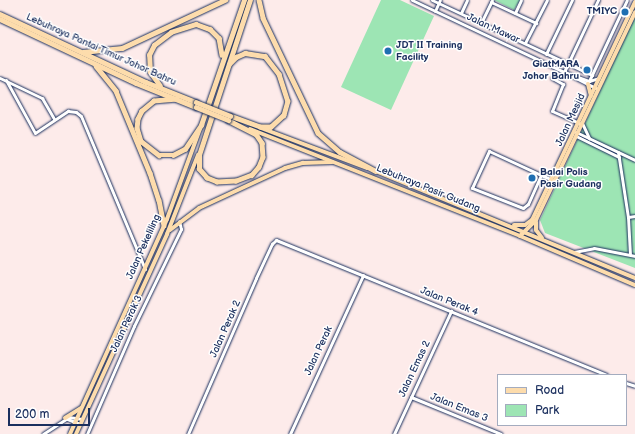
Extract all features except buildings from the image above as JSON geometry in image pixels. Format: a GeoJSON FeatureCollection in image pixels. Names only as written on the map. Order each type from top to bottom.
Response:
{"type":"FeatureCollection","features":[{"type":"Feature","properties":{"kind":"highway"},"geometry":{"type":"LineString","coordinates":[[80,51],[98,52],[122,48],[225,0]]}},
{"type":"Feature","properties":{"kind":"highway"},"geometry":{"type":"LineString","coordinates":[[221,62],[244,0]]}},
{"type":"Feature","properties":{"kind":"highway"},"geometry":{"type":"LineString","coordinates":[[250,0],[199,154],[200,169],[212,180],[230,182],[252,175],[260,165],[264,152],[260,139],[250,129]]}},
{"type":"Feature","properties":{"kind":"highway"},"geometry":{"type":"LineString","coordinates":[[259,0],[263,18],[318,133],[333,148],[375,171]]}},
{"type":"Feature","properties":{"kind":"highway","name":"Lebuhraya Pantai Timur Johor Bahru"},"geometry":{"type":"LineString","coordinates":[[0,14],[196,104]]}},
{"type":"Feature","properties":{"kind":"highway","name":"Lebuhraya Pantai Timur Johor Bahru"},"geometry":{"type":"LineString","coordinates":[[0,19],[91,62],[177,99],[196,104]]}},
{"type":"Feature","properties":{"kind":"highway"},"geometry":{"type":"LineString","coordinates":[[167,90],[152,77],[148,60],[154,45],[171,32],[196,24],[210,29],[222,44],[221,62]]}},
{"type":"Feature","properties":{"kind":"highway"},"geometry":{"type":"LineString","coordinates":[[227,67],[239,55],[258,53],[270,60],[279,74],[287,94],[286,111],[275,124],[260,128]]}},
{"type":"Feature","properties":{"kind":"highway"},"geometry":{"type":"LineString","coordinates":[[91,62],[116,91],[150,173],[159,200],[164,226]]}},
{"type":"Feature","properties":{"kind":"highway","name":"Jalan Pekeliling"},"geometry":{"type":"LineString","coordinates":[[201,125],[221,62]]}},
{"type":"Feature","properties":{"kind":"highway"},"geometry":{"type":"LineString","coordinates":[[177,99],[154,101],[142,111],[137,128],[144,146],[158,155],[173,155],[189,144],[201,125]]}},
{"type":"Feature","properties":{"kind":"highway","name":"Lebuhraya Pasir Gudang"},"geometry":{"type":"LineString","coordinates":[[196,104],[250,129]]}},
{"type":"Feature","properties":{"kind":"highway","name":"Lebuhraya Pasir Gudang"},"geometry":{"type":"LineString","coordinates":[[229,118],[260,128]]}},
{"type":"Feature","properties":{"kind":"main road","name":"Jalan Mesjid"},"geometry":{"type":"LineString","coordinates":[[580,124],[591,96],[597,88],[599,78],[635,2]]}},
{"type":"Feature","properties":{"kind":"main road","name":"Jalan Mesjid"},"geometry":{"type":"LineString","coordinates":[[520,236],[526,232],[536,220],[553,180],[635,12]]}},
{"type":"Feature","properties":{"kind":"main road"},"geometry":{"type":"LineString","coordinates":[[588,83],[591,96]]}},
{"type":"Feature","properties":{"kind":"main road","name":"Jalan Pekeliling"},"geometry":{"type":"LineString","coordinates":[[70,434],[164,226],[201,125]]}},
{"type":"Feature","properties":{"kind":"main road","name":"Lebuhraya Pasir Gudang"},"geometry":{"type":"LineString","coordinates":[[260,128],[375,171],[507,224],[635,278]]}},
{"type":"Feature","properties":{"kind":"main road","name":"Lebuhraya Pasir Gudang"},"geometry":{"type":"LineString","coordinates":[[250,129],[520,236],[635,285]]}},
{"type":"Feature","properties":{"kind":"main road","name":"Jalan Mesjid"},"geometry":{"type":"LineString","coordinates":[[507,224],[520,226],[530,223],[573,143],[575,134]]}},
{"type":"Feature","properties":{"kind":"main road","name":"Jalan Pekeliling"},"geometry":{"type":"LineString","coordinates":[[76,434],[167,234],[199,154]]}},
{"type":"Feature","properties":{"kind":"main road"},"geometry":{"type":"LineString","coordinates":[[167,234],[179,221],[199,208],[285,168],[303,163],[336,162]]}},
{"type":"Feature","properties":{"kind":"main road"},"geometry":{"type":"LineString","coordinates":[[472,217],[474,211]]}},
{"type":"Feature","properties":{"kind":"main road"},"geometry":{"type":"LineString","coordinates":[[536,220],[536,230],[542,239]]}},
{"type":"Feature","properties":{"kind":"main road"},"geometry":{"type":"LineString","coordinates":[[65,418],[81,408]]}},
{"type":"Feature","properties":{"kind":"street","name":"Jalan Mawar"},"geometry":{"type":"LineString","coordinates":[[412,0],[597,88]]}},
{"type":"Feature","properties":{"kind":"street"},"geometry":{"type":"LineString","coordinates":[[432,0],[439,1],[592,76]]}},
{"type":"Feature","properties":{"kind":"street"},"geometry":{"type":"LineString","coordinates":[[461,13],[467,0]]}},
{"type":"Feature","properties":{"kind":"street"},"geometry":{"type":"LineString","coordinates":[[515,13],[521,0]]}},
{"type":"Feature","properties":{"kind":"street"},"geometry":{"type":"LineString","coordinates":[[525,43],[547,0]]}},
{"type":"Feature","properties":{"kind":"street"},"geometry":{"type":"LineString","coordinates":[[546,54],[572,0]]}},
{"type":"Feature","properties":{"kind":"street"},"geometry":{"type":"LineString","coordinates":[[565,72],[598,0]]}},
{"type":"Feature","properties":{"kind":"street"},"geometry":{"type":"LineString","coordinates":[[588,83],[626,0]]}},
{"type":"Feature","properties":{"kind":"street"},"geometry":{"type":"LineString","coordinates":[[434,11],[439,1]]}},
{"type":"Feature","properties":{"kind":"street"},"geometry":{"type":"LineString","coordinates":[[481,22],[491,1],[536,23]]}},
{"type":"Feature","properties":{"kind":"street"},"geometry":{"type":"LineString","coordinates":[[0,78],[44,99],[54,119]]}},
{"type":"Feature","properties":{"kind":"street"},"geometry":{"type":"LineString","coordinates":[[552,78],[563,84],[552,111],[580,124],[589,139]]}},
{"type":"Feature","properties":{"kind":"street"},"geometry":{"type":"LineString","coordinates":[[588,83],[599,78]]}},
{"type":"Feature","properties":{"kind":"street"},"geometry":{"type":"LineString","coordinates":[[6,80],[35,133],[68,111],[76,112],[81,116],[144,269]]}},
{"type":"Feature","properties":{"kind":"street"},"geometry":{"type":"LineString","coordinates":[[575,134],[635,160]]}},
{"type":"Feature","properties":{"kind":"street"},"geometry":{"type":"LineString","coordinates":[[575,134],[619,157]]}},
{"type":"Feature","properties":{"kind":"street"},"geometry":{"type":"LineString","coordinates":[[573,143],[584,140]]}},
{"type":"Feature","properties":{"kind":"street"},"geometry":{"type":"LineString","coordinates":[[541,175],[528,204],[523,208],[472,188],[489,151],[553,180]]}},
{"type":"Feature","properties":{"kind":"street"},"geometry":{"type":"LineString","coordinates":[[618,152],[628,217],[630,254]]}},
{"type":"Feature","properties":{"kind":"street"},"geometry":{"type":"LineString","coordinates":[[628,217],[635,216]]}},
{"type":"Feature","properties":{"kind":"street","name":"Jalan Perak 3"},"geometry":{"type":"LineString","coordinates":[[88,434],[134,326],[181,229],[179,221]]}},
{"type":"Feature","properties":{"kind":"street","name":"Jalan Perak 2"},"geometry":{"type":"LineString","coordinates":[[188,434],[272,244],[276,240],[285,242]]}},
{"type":"Feature","properties":{"kind":"street","name":"Jalan Perak 4"},"geometry":{"type":"LineString","coordinates":[[285,242],[451,312],[605,374]]}},
{"type":"Feature","properties":{"kind":"street"},"geometry":{"type":"LineString","coordinates":[[574,252],[594,248],[635,256]]}},
{"type":"Feature","properties":{"kind":"street","name":"Jalan Perak"},"geometry":{"type":"LineString","coordinates":[[290,434],[363,275]]}},
{"type":"Feature","properties":{"kind":"street","name":"Jalan Emas 2"},"geometry":{"type":"LineString","coordinates":[[394,434],[451,312]]}},
{"type":"Feature","properties":{"kind":"street","name":"Jalan Emas 3"},"geometry":{"type":"LineString","coordinates":[[411,397],[501,434]]}},
{"type":"Feature","properties":{"kind":"street"},"geometry":{"type":"LineString","coordinates":[[43,434],[65,418],[81,421]]}},
{"type":"Feature","properties":{"kind":"green space","name":"JDT II Training Facility"},"geometry":{"type":"Polygon","coordinates":[[[381,0],[400,0],[434,16],[391,110],[341,87],[381,0]]]}},
{"type":"Feature","properties":{"kind":"green space"},"geometry":{"type":"Polygon","coordinates":[[[494,0],[520,0],[514,10],[494,0]]]}},
{"type":"Feature","properties":{"kind":"green space"},"geometry":{"type":"Polygon","coordinates":[[[635,16],[635,268],[545,233],[540,220],[635,16]]]}},
{"type":"Feature","properties":{"kind":"place","name":"TMIYC"},"geometry":{"type":"Point","coordinates":[625,12]}},
{"type":"Feature","properties":{"kind":"place","name":"JDT II Training Facility"},"geometry":{"type":"Point","coordinates":[388,51]}},
{"type":"Feature","properties":{"kind":"place","name":"GiatMARA Johor Bahru"},"geometry":{"type":"Point","coordinates":[587,70]}},
{"type":"Feature","properties":{"kind":"place","name":"Balai Polis Pasir Gudang"},"geometry":{"type":"Point","coordinates":[532,178]}}]}
